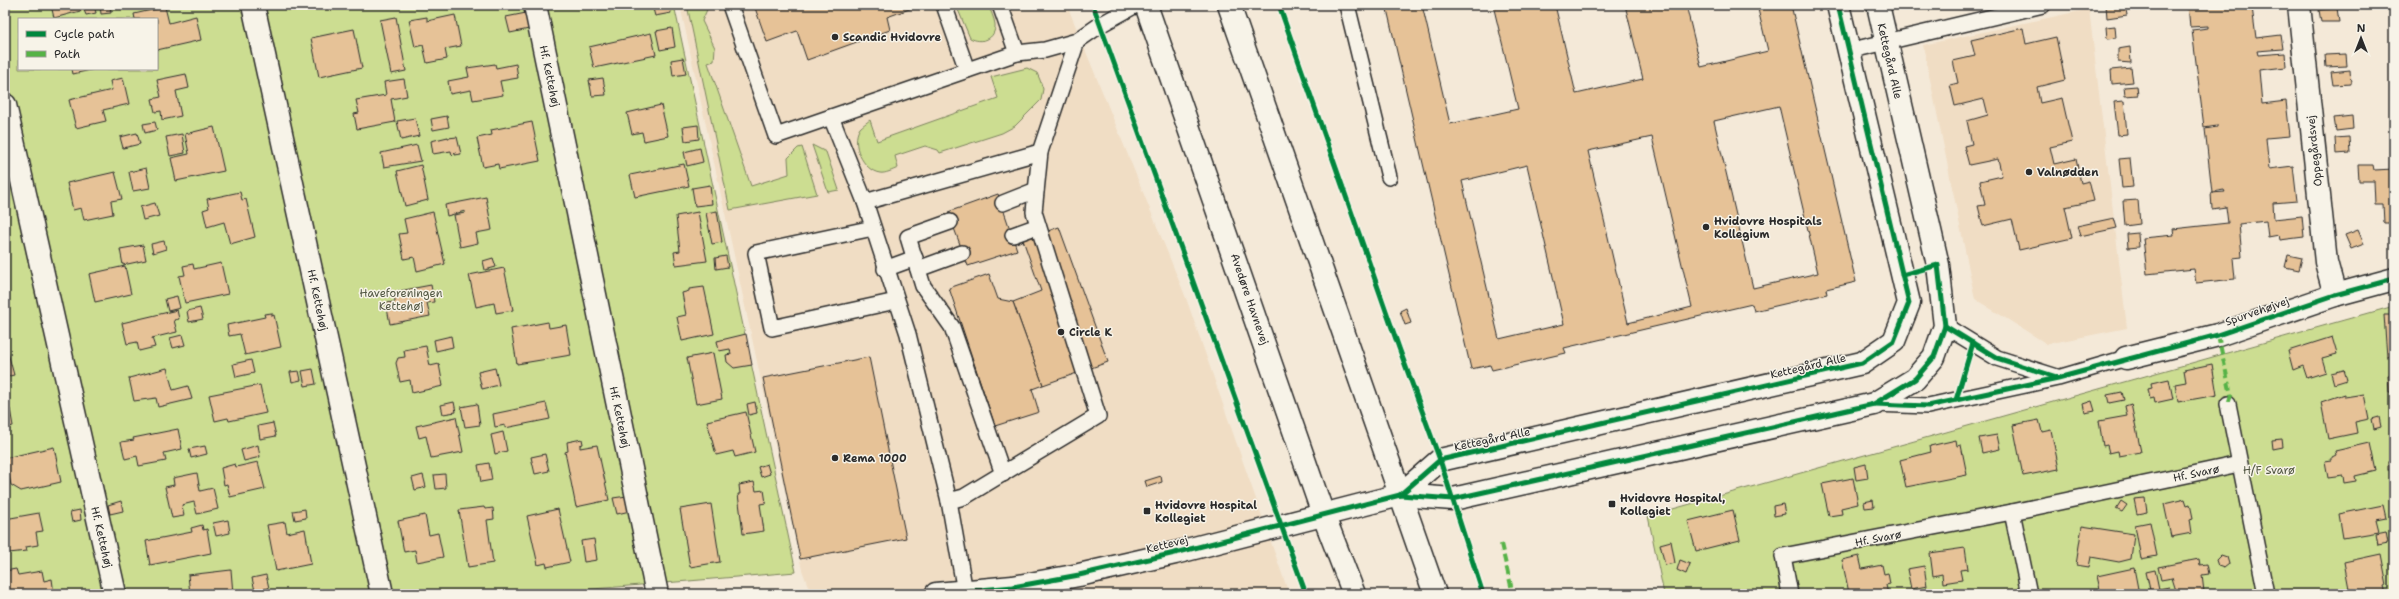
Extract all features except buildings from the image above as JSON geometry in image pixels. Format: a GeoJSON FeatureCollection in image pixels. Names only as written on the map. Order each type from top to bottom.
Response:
{"type":"FeatureCollection","features":[{"type":"Feature","properties":{"kind":"street","name":"Hf. Kettehøj"},"geometry":{"type":"LineString","coordinates":[[255,5],[382,594]]}},
{"type":"Feature","properties":{"kind":"street","name":"Hf. Kettehøj"},"geometry":{"type":"LineString","coordinates":[[535,5],[657,594]]}},
{"type":"Feature","properties":{"kind":"street","name":"Avedøre Havnevej"},"geometry":{"type":"LineString","coordinates":[[1146,5],[1323,514],[1354,594]]}},
{"type":"Feature","properties":{"kind":"street"},"geometry":{"type":"LineString","coordinates":[[1229,5],[1434,594]]}},
{"type":"Feature","properties":{"kind":"street","name":"Kettegård Alle"},"geometry":{"type":"LineString","coordinates":[[1400,494],[1440,460],[1862,363],[1894,341],[1909,302],[1838,5]]}},
{"type":"Feature","properties":{"kind":"street","name":"Kettegård Alle"},"geometry":{"type":"LineString","coordinates":[[1400,494],[1453,499],[1874,404],[1914,379],[1934,357],[1944,326],[1938,265],[1878,5]]}},
{"type":"Feature","properties":{"kind":"street","name":"Oppegårdsvej"},"geometry":{"type":"LineString","coordinates":[[2299,5],[2326,262],[2335,295]]}},
{"type":"Feature","properties":{"kind":"street","name":"Hf. Kettehøj"},"geometry":{"type":"LineString","coordinates":[[5,105],[115,594]]}},
{"type":"Feature","properties":{"kind":"street","name":"Spurvehøjvej"},"geometry":{"type":"LineString","coordinates":[[2126,358],[2218,335],[2335,295],[2394,279]]}},
{"type":"Feature","properties":{"kind":"street","name":"Kettevej"},"geometry":{"type":"LineString","coordinates":[[936,594],[1014,590],[1175,553],[1400,494]]}},
{"type":"Feature","properties":{"kind":"lane"},"geometry":{"type":"LineString","coordinates":[[730,5],[776,136],[1017,53],[1045,50],[1077,41],[1100,25],[1136,5]]}},
{"type":"Feature","properties":{"kind":"lane"},"geometry":{"type":"LineString","coordinates":[[944,5],[967,70]]}},
{"type":"Feature","properties":{"kind":"lane"},"geometry":{"type":"LineString","coordinates":[[1000,5],[1017,53]]}},
{"type":"Feature","properties":{"kind":"lane"},"geometry":{"type":"LineString","coordinates":[[1347,5],[1389,177]]}},
{"type":"Feature","properties":{"kind":"lane"},"geometry":{"type":"LineString","coordinates":[[1848,51],[2043,5]]}},
{"type":"Feature","properties":{"kind":"lane"},"geometry":{"type":"LineString","coordinates":[[949,501],[964,497],[1098,416],[1034,212],[1040,152],[1077,41]]}},
{"type":"Feature","properties":{"kind":"lane"},"geometry":{"type":"LineString","coordinates":[[831,117],[864,202],[885,269],[908,334],[949,501],[966,592]]}},
{"type":"Feature","properties":{"kind":"lane"},"geometry":{"type":"LineString","coordinates":[[864,202],[1040,152]]}},
{"type":"Feature","properties":{"kind":"lane"},"geometry":{"type":"LineString","coordinates":[[1003,203],[1036,190]]}},
{"type":"Feature","properties":{"kind":"lane"},"geometry":{"type":"LineString","coordinates":[[950,222],[908,237],[923,286],[952,327],[1003,474]]}},
{"type":"Feature","properties":{"kind":"lane"},"geometry":{"type":"LineString","coordinates":[[1013,235],[1038,226]]}},
{"type":"Feature","properties":{"kind":"lane"},"geometry":{"type":"LineString","coordinates":[[873,228],[756,253],[772,328],[896,301]]}},
{"type":"Feature","properties":{"kind":"lane"},"geometry":{"type":"LineString","coordinates":[[885,269],[962,253]]}},
{"type":"Feature","properties":{"kind":"lane"},"geometry":{"type":"LineString","coordinates":[[1944,326],[1997,358],[2058,378]]}},
{"type":"Feature","properties":{"kind":"lane"},"geometry":{"type":"LineString","coordinates":[[1874,404],[1928,406],[2058,378],[2126,358]]}},
{"type":"Feature","properties":{"kind":"lane"},"geometry":{"type":"LineString","coordinates":[[2228,404],[2266,594]]}},
{"type":"Feature","properties":{"kind":"lane","name":"Hf. Svarø"},"geometry":{"type":"LineString","coordinates":[[1790,594],[1783,556],[2012,512],[2239,464]]}},
{"type":"Feature","properties":{"kind":"lane"},"geometry":{"type":"LineString","coordinates":[[2012,512],[2029,594]]}},
{"type":"Feature","properties":{"kind":"shaded area"},"geometry":{"type":"Polygon","coordinates":[[[680,5],[1067,5],[1186,298],[1289,594],[811,594],[802,570],[680,5]]]}},
{"type":"Feature","properties":{"kind":"shaded area","name":"Valnødden"},"geometry":{"type":"Polygon","coordinates":[[[2089,9],[2127,328],[2047,344],[1975,299],[1923,45],[2089,9]]]}},
{"type":"Feature","properties":{"kind":"green space","name":"Haveforeningen Kettehøj"},"geometry":{"type":"Polygon","coordinates":[[[5,5],[674,5],[796,572],[533,594],[5,594],[5,5]]]}},
{"type":"Feature","properties":{"kind":"green space"},"geometry":{"type":"Polygon","coordinates":[[[687,5],[709,5],[702,21],[715,48],[714,61],[708,63],[751,186],[789,174],[788,158],[798,148],[802,147],[817,194],[730,210],[687,5]]]}},
{"type":"Feature","properties":{"kind":"green space"},"geometry":{"type":"Polygon","coordinates":[[[956,5],[988,5],[995,24],[993,34],[987,39],[979,41],[970,38],[956,5]]]}},
{"type":"Feature","properties":{"kind":"green space"},"geometry":{"type":"Polygon","coordinates":[[[1027,68],[1037,73],[1043,89],[1041,100],[1015,126],[1002,133],[940,153],[938,150],[925,146],[895,156],[898,168],[884,173],[874,171],[868,167],[860,155],[857,148],[857,134],[860,128],[870,120],[877,141],[998,98],[991,77],[1027,68]]]}},
{"type":"Feature","properties":{"kind":"green space"},"geometry":{"type":"Polygon","coordinates":[[[812,145],[826,152],[839,190],[828,192],[812,145]]]}},
{"type":"Feature","properties":{"kind":"green space","name":"H/F Svarø"},"geometry":{"type":"Polygon","coordinates":[[[2394,306],[2394,594],[1664,594],[1648,516],[2394,306]]]}},
{"type":"Feature","properties":{"kind":"marked path"},"geometry":{"type":"LineString","coordinates":[[2218,335],[2231,395],[2228,404]]}},
{"type":"Feature","properties":{"kind":"marked path"},"geometry":{"type":"LineString","coordinates":[[1501,544],[1513,594]]}},
{"type":"Feature","properties":{"kind":"cycle path"},"geometry":{"type":"LineString","coordinates":[[1093,5],[1306,594]]}},
{"type":"Feature","properties":{"kind":"cycle path"},"geometry":{"type":"LineString","coordinates":[[1279,5],[1399,348],[1440,460],[1483,594]]}},
{"type":"Feature","properties":{"kind":"cycle path"},"geometry":{"type":"LineString","coordinates":[[1400,495],[1440,460],[1862,363],[1894,341],[1909,303],[1838,5]]}},
{"type":"Feature","properties":{"kind":"cycle path"},"geometry":{"type":"LineString","coordinates":[[936,594],[1013,587],[1079,575],[1175,553],[1400,495],[1453,499],[1874,404],[1915,379],[1934,357],[1945,326],[1938,265],[1902,275]]}},
{"type":"Feature","properties":{"kind":"cycle path"},"geometry":{"type":"LineString","coordinates":[[1874,404],[1928,406],[2058,378],[2218,335],[2335,295],[2394,279]]}},
{"type":"Feature","properties":{"kind":"cycle path"},"geometry":{"type":"LineString","coordinates":[[1945,326],[1997,358],[2056,377]]}},
{"type":"Feature","properties":{"kind":"cycle path"},"geometry":{"type":"LineString","coordinates":[[1956,400],[1973,343]]}},
{"type":"Feature","properties":{"kind":"place","name":"Scandic Hvidovre"},"geometry":{"type":"Point","coordinates":[835,37]}},
{"type":"Feature","properties":{"kind":"place","name":"Valnødden"},"geometry":{"type":"Point","coordinates":[2029,172]}},
{"type":"Feature","properties":{"kind":"place","name":"Hvidovre Hospitals Kollegium"},"geometry":{"type":"Point","coordinates":[1706,227]}},
{"type":"Feature","properties":{"kind":"place","name":"Circle K"},"geometry":{"type":"Point","coordinates":[1061,332]}},
{"type":"Feature","properties":{"kind":"place","name":"Rema 1000"},"geometry":{"type":"Point","coordinates":[835,458]}},
{"type":"Feature","properties":{"kind":"place","name":"Hvidovre Hospital, Kollegiet"},"geometry":{"type":"Point","coordinates":[1612,504]}},
{"type":"Feature","properties":{"kind":"place","name":"Hvidovre Hospital Kollegiet"},"geometry":{"type":"Point","coordinates":[1147,511]}}]}
